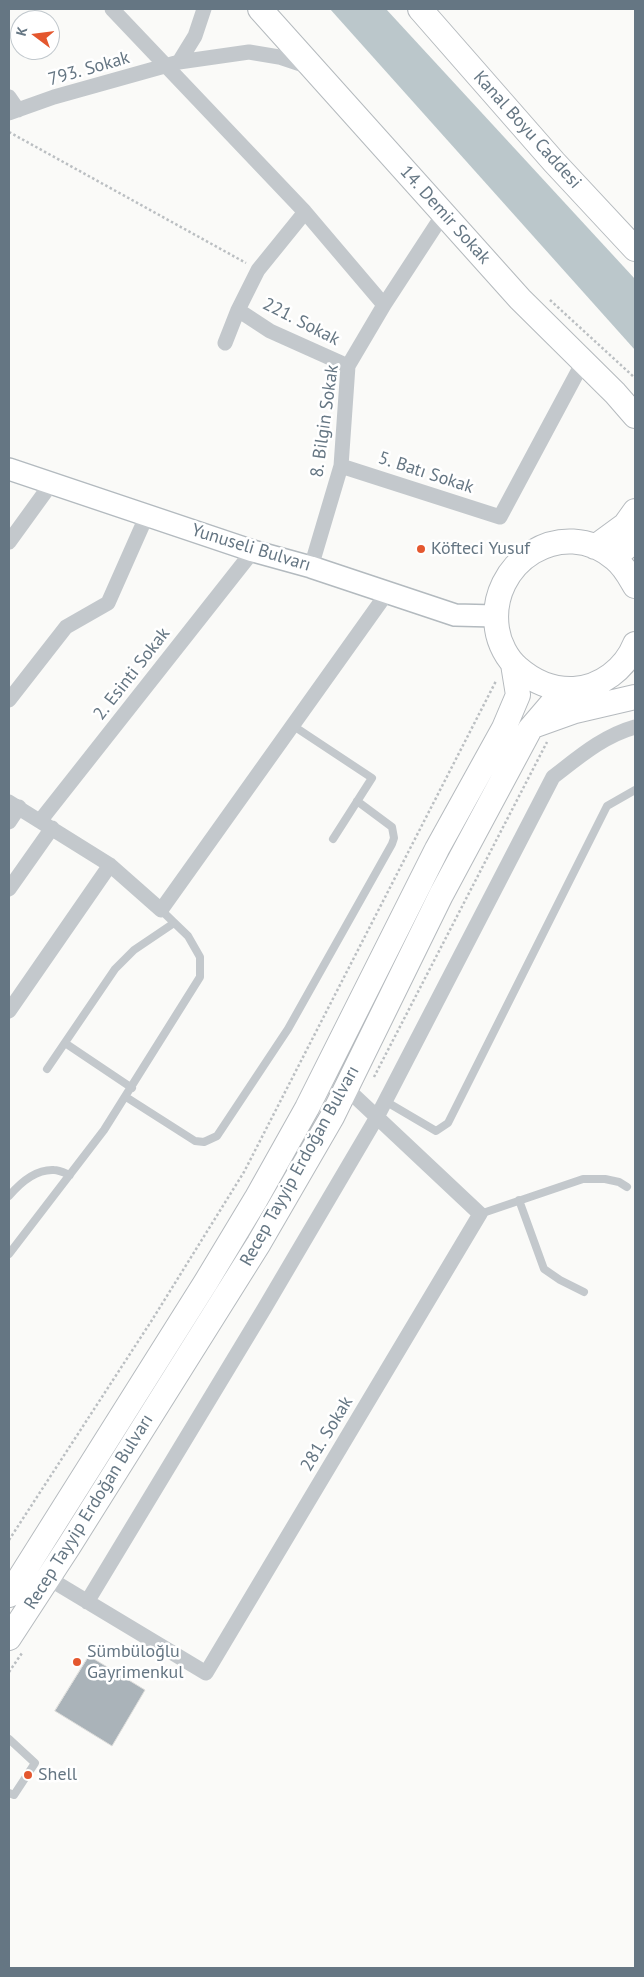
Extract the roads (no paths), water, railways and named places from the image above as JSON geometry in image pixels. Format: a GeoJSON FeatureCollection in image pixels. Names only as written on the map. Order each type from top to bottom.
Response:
{"type":"FeatureCollection","features":[{"type":"Feature","properties":{"kind":"main road","name":"14. Demir Sokak"},"geometry":{"type":"LineString","coordinates":[[260,9],[520,299],[615,393],[635,416]]}},
{"type":"Feature","properties":{"kind":"main road","name":"Kanal Boyu Caddesi"},"geometry":{"type":"LineString","coordinates":[[420,9],[554,162],[635,249]]}},
{"type":"Feature","properties":{"kind":"main road","name":"Yunuseli Bulvarı"},"geometry":{"type":"LineString","coordinates":[[9,469],[455,615],[495,616]]}},
{"type":"Feature","properties":{"kind":"main road"},"geometry":{"type":"LineString","coordinates":[[605,552],[635,511]]}},
{"type":"Feature","properties":{"kind":"main road"},"geometry":{"type":"LineString","coordinates":[[605,552],[635,540]]}},
{"type":"Feature","properties":{"kind":"main road"},"geometry":{"type":"LineString","coordinates":[[635,586],[624,567],[605,552],[581,543],[551,544],[537,549],[513,567],[504,579],[497,597],[495,616],[507,668],[543,684],[560,688],[574,689],[590,686],[612,676],[626,661],[635,644]]}},
{"type":"Feature","properties":{"kind":"main road","name":"Recep Tayyip Erdoğan Bulvarı"},"geometry":{"type":"LineString","coordinates":[[9,1595],[206,1282],[256,1199],[307,1108],[437,849],[504,728],[518,695],[507,668]]}},
{"type":"Feature","properties":{"kind":"main road"},"geometry":{"type":"LineString","coordinates":[[612,676],[635,681]]}},
{"type":"Feature","properties":{"kind":"main road","name":"Recep Tayyip Erdoğan Bulvarı"},"geometry":{"type":"LineString","coordinates":[[9,1638],[259,1243],[332,1117],[441,895],[532,727],[554,701],[574,689]]}},
{"type":"Feature","properties":{"kind":"main road"},"geometry":{"type":"LineString","coordinates":[[532,727],[575,711],[635,697]]}},
{"type":"Feature","properties":{"kind":"street"},"geometry":{"type":"LineString","coordinates":[[112,9],[173,64],[305,212],[384,305]]}},
{"type":"Feature","properties":{"kind":"street"},"geometry":{"type":"LineString","coordinates":[[173,64],[195,36],[204,9]]}},
{"type":"Feature","properties":{"kind":"street","name":"793. Sokak"},"geometry":{"type":"LineString","coordinates":[[13,111],[54,97],[173,64],[249,52],[280,57],[314,68]]}},
{"type":"Feature","properties":{"kind":"street"},"geometry":{"type":"LineString","coordinates":[[9,97],[13,111]]}},
{"type":"Feature","properties":{"kind":"street"},"geometry":{"type":"LineString","coordinates":[[225,343],[238,310],[258,270],[305,212]]}},
{"type":"Feature","properties":{"kind":"street","name":"8. Bilgin Sokak"},"geometry":{"type":"LineString","coordinates":[[311,567],[341,466],[348,366],[384,305],[444,212]]}},
{"type":"Feature","properties":{"kind":"street","name":"221. Sokak"},"geometry":{"type":"LineString","coordinates":[[238,310],[270,331],[348,366]]}},
{"type":"Feature","properties":{"kind":"street","name":"5. Batı Sokak"},"geometry":{"type":"LineString","coordinates":[[341,466],[500,516],[583,362]]}},
{"type":"Feature","properties":{"kind":"street"},"geometry":{"type":"LineString","coordinates":[[9,542],[51,484]]}},
{"type":"Feature","properties":{"kind":"street"},"geometry":{"type":"LineString","coordinates":[[9,700],[66,627],[108,603],[147,515]]}},
{"type":"Feature","properties":{"kind":"street","name":"2. Esinti Sokak"},"geometry":{"type":"LineString","coordinates":[[9,889],[46,824],[253,550]]}},
{"type":"Feature","properties":{"kind":"street"},"geometry":{"type":"LineString","coordinates":[[9,822],[14,805],[110,865],[161,910],[386,593]]}},
{"type":"Feature","properties":{"kind":"street"},"geometry":{"type":"LineString","coordinates":[[88,1602],[320,1216],[377,1117],[552,777],[596,743],[635,727]]}},
{"type":"Feature","properties":{"kind":"street"},"geometry":{"type":"LineString","coordinates":[[9,1011],[110,865]]}},
{"type":"Feature","properties":{"kind":"street"},"geometry":{"type":"LineString","coordinates":[[346,1088],[480,1214]]}},
{"type":"Feature","properties":{"kind":"street","name":"281. Sokak"},"geometry":{"type":"LineString","coordinates":[[48,1578],[206,1673],[480,1214]]}},
{"type":"Feature","properties":{"kind":"lane"},"geometry":{"type":"LineString","coordinates":[[292,725],[372,778],[333,840]]}},
{"type":"Feature","properties":{"kind":"lane"},"geometry":{"type":"LineString","coordinates":[[385,1101],[436,1131],[448,1123],[607,806],[635,790]]}},
{"type":"Feature","properties":{"kind":"lane"},"geometry":{"type":"LineString","coordinates":[[126,1097],[195,1141],[204,1142],[217,1136],[288,1029],[392,844],[394,838],[392,826],[357,801]]}},
{"type":"Feature","properties":{"kind":"lane"},"geometry":{"type":"LineString","coordinates":[[9,1254],[104,1130],[200,977],[200,957],[188,936],[161,910]]}},
{"type":"Feature","properties":{"kind":"lane"},"geometry":{"type":"LineString","coordinates":[[47,1069],[116,969],[134,950],[174,923]]}},
{"type":"Feature","properties":{"kind":"lane"},"geometry":{"type":"LineString","coordinates":[[65,1043],[132,1088]]}},
{"type":"Feature","properties":{"kind":"lane"},"geometry":{"type":"LineString","coordinates":[[9,1196],[18,1186],[40,1172],[56,1170],[70,1175]]}},
{"type":"Feature","properties":{"kind":"lane"},"geometry":{"type":"LineString","coordinates":[[480,1214],[583,1180],[605,1179],[619,1182],[627,1187]]}},
{"type":"Feature","properties":{"kind":"lane"},"geometry":{"type":"LineString","coordinates":[[519,1200],[544,1269],[560,1280],[584,1292]]}},
{"type":"Feature","properties":{"kind":"lane"},"geometry":{"type":"LineString","coordinates":[[9,1739],[35,1763],[14,1795],[9,1793]]}},
{"type":"Feature","properties":{"kind":"place","name":"Köfteci Yusuf"},"geometry":{"type":"Point","coordinates":[421,549]}},
{"type":"Feature","properties":{"kind":"place","name":"Sümbüloğlu Gayrimenkul"},"geometry":{"type":"Point","coordinates":[77,1662]}},
{"type":"Feature","properties":{"kind":"place","name":"Shell"},"geometry":{"type":"Point","coordinates":[28,1775]}}]}
